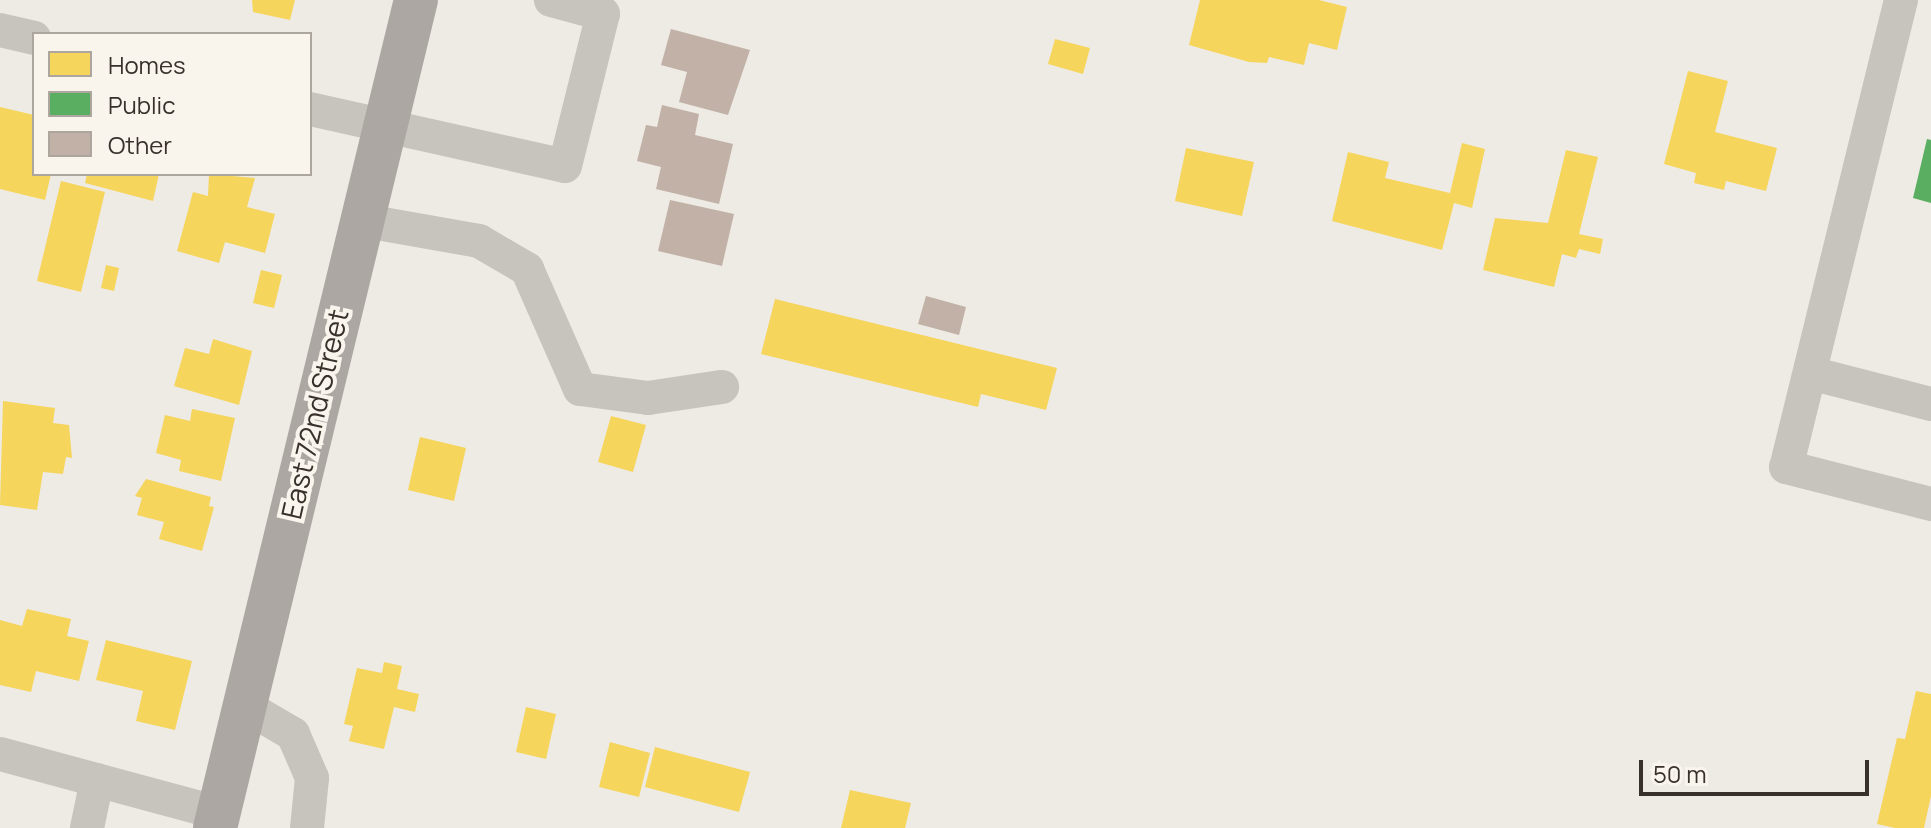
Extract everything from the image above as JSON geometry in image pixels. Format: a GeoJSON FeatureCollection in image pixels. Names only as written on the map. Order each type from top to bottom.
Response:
{"type":"FeatureCollection","features":[{"type":"Feature","properties":{"kind":"main road","name":"East 72nd Street"},"geometry":{"type":"LineString","coordinates":[[217,820],[360,220],[416,0]]}},
{"type":"Feature","properties":{"kind":"street"},"geometry":{"type":"LineString","coordinates":[[312,110],[565,166],[603,14],[551,0]]}},
{"type":"Feature","properties":{"kind":"street"},"geometry":{"type":"LineString","coordinates":[[1901,0],[1786,467],[1931,504]]}},
{"type":"Feature","properties":{"kind":"street"},"geometry":{"type":"LineString","coordinates":[[0,30],[32,38]]}},
{"type":"Feature","properties":{"kind":"street"},"geometry":{"type":"LineString","coordinates":[[360,220],[479,241],[527,269],[580,389],[648,398],[722,387]]}},
{"type":"Feature","properties":{"kind":"street"},"geometry":{"type":"LineString","coordinates":[[1810,373],[1931,404]]}},
{"type":"Feature","properties":{"kind":"street"},"geometry":{"type":"LineString","coordinates":[[245,706],[293,734],[312,778],[307,828]]}},
{"type":"Feature","properties":{"kind":"street"},"geometry":{"type":"LineString","coordinates":[[0,754],[97,780],[217,820]]}},
{"type":"Feature","properties":{"kind":"street"},"geometry":{"type":"LineString","coordinates":[[87,828],[97,780]]}},
{"type":"Feature","properties":{"kind":"building: Homes"},"geometry":{"type":"Polygon","coordinates":[[[252,0],[295,0],[290,20],[253,12],[252,0]]]}},
{"type":"Feature","properties":{"kind":"building: Homes"},"geometry":{"type":"Polygon","coordinates":[[[1200,0],[1319,0],[1347,7],[1337,50],[1309,43],[1304,65],[1269,57],[1267,63],[1249,62],[1189,45],[1200,0]]]}},
{"type":"Feature","properties":{"kind":"building: Homes"},"geometry":{"type":"Polygon","coordinates":[[[1055,39],[1090,48],[1083,74],[1048,64],[1055,39]]]}},
{"type":"Feature","properties":{"kind":"building: Homes"},"geometry":{"type":"Polygon","coordinates":[[[1688,71],[1728,81],[1715,132],[1777,148],[1766,191],[1726,181],[1724,190],[1694,183],[1696,173],[1664,164],[1688,71]]]}},
{"type":"Feature","properties":{"kind":"building: Homes"},"geometry":{"type":"Polygon","coordinates":[[[0,107],[32,115],[32,176],[51,176],[45,200],[0,189],[0,107]]]}},
{"type":"Feature","properties":{"kind":"building: Homes"},"geometry":{"type":"Polygon","coordinates":[[[1462,143],[1485,149],[1472,208],[1454,203],[1442,250],[1332,221],[1348,152],[1389,162],[1385,178],[1450,193],[1462,143]]]}},
{"type":"Feature","properties":{"kind":"building: Homes"},"geometry":{"type":"Polygon","coordinates":[[[1186,148],[1254,162],[1242,216],[1175,201],[1186,148]]]}},
{"type":"Feature","properties":{"kind":"building: Homes"},"geometry":{"type":"Polygon","coordinates":[[[1566,150],[1598,157],[1579,234],[1603,239],[1600,254],[1579,249],[1576,258],[1562,254],[1554,287],[1483,270],[1495,218],[1548,223],[1566,150]]]}},
{"type":"Feature","properties":{"kind":"building: Homes"},"geometry":{"type":"Polygon","coordinates":[[[87,176],[159,176],[153,201],[85,183],[87,176]]]}},
{"type":"Feature","properties":{"kind":"building: Homes"},"geometry":{"type":"Polygon","coordinates":[[[209,176],[255,178],[247,207],[275,214],[265,253],[225,242],[219,263],[177,251],[193,192],[208,196],[209,176]]]}},
{"type":"Feature","properties":{"kind":"building: Homes"},"geometry":{"type":"Polygon","coordinates":[[[61,181],[105,192],[81,292],[37,281],[61,181]]]}},
{"type":"Feature","properties":{"kind":"building: Homes"},"geometry":{"type":"Polygon","coordinates":[[[106,265],[119,268],[114,291],[101,288],[106,265]]]}},
{"type":"Feature","properties":{"kind":"building: Homes"},"geometry":{"type":"Polygon","coordinates":[[[261,270],[282,275],[274,308],[253,303],[261,270]]]}},
{"type":"Feature","properties":{"kind":"building: Homes"},"geometry":{"type":"Polygon","coordinates":[[[775,299],[1057,368],[1046,410],[981,394],[978,407],[761,354],[775,299]]]}},
{"type":"Feature","properties":{"kind":"building: Homes"},"geometry":{"type":"Polygon","coordinates":[[[213,339],[252,351],[239,405],[174,386],[185,348],[209,354],[213,339]]]}},
{"type":"Feature","properties":{"kind":"building: Homes"},"geometry":{"type":"Polygon","coordinates":[[[3,401],[55,408],[53,423],[69,425],[72,458],[66,457],[63,474],[43,472],[37,510],[0,505],[3,401]]]}},
{"type":"Feature","properties":{"kind":"building: Homes"},"geometry":{"type":"Polygon","coordinates":[[[192,409],[235,418],[221,481],[179,471],[181,460],[156,453],[165,415],[190,421],[192,409]]]}},
{"type":"Feature","properties":{"kind":"building: Homes"},"geometry":{"type":"Polygon","coordinates":[[[611,416],[646,425],[633,472],[598,462],[611,416]]]}},
{"type":"Feature","properties":{"kind":"building: Homes"},"geometry":{"type":"Polygon","coordinates":[[[420,437],[466,448],[454,501],[408,490],[420,437]]]}},
{"type":"Feature","properties":{"kind":"building: Homes"},"geometry":{"type":"Polygon","coordinates":[[[146,479],[211,497],[209,506],[214,507],[202,551],[159,539],[164,522],[137,515],[142,498],[135,496],[146,479]]]}},
{"type":"Feature","properties":{"kind":"building: Homes"},"geometry":{"type":"Polygon","coordinates":[[[27,609],[71,619],[67,636],[89,641],[79,681],[36,671],[31,692],[0,685],[0,620],[22,626],[27,609]]]}},
{"type":"Feature","properties":{"kind":"building: Homes"},"geometry":{"type":"Polygon","coordinates":[[[106,640],[192,661],[175,730],[136,721],[143,691],[96,680],[106,640]]]}},
{"type":"Feature","properties":{"kind":"building: Homes"},"geometry":{"type":"Polygon","coordinates":[[[384,662],[402,666],[397,689],[419,694],[415,712],[394,707],[384,749],[349,741],[353,726],[344,724],[357,668],[382,673],[384,662]]]}},
{"type":"Feature","properties":{"kind":"building: Homes"},"geometry":{"type":"Polygon","coordinates":[[[1916,691],[1931,694],[1931,796],[1924,828],[1895,828],[1877,824],[1897,738],[1905,739],[1916,691]]]}},
{"type":"Feature","properties":{"kind":"building: Homes"},"geometry":{"type":"Polygon","coordinates":[[[526,707],[556,714],[546,759],[516,752],[526,707]]]}},
{"type":"Feature","properties":{"kind":"building: Homes"},"geometry":{"type":"Polygon","coordinates":[[[610,742],[650,753],[639,797],[599,787],[610,742]]]}},
{"type":"Feature","properties":{"kind":"building: Homes"},"geometry":{"type":"Polygon","coordinates":[[[655,747],[750,772],[739,812],[645,787],[655,747]]]}},
{"type":"Feature","properties":{"kind":"building: Homes"},"geometry":{"type":"Polygon","coordinates":[[[850,790],[911,803],[905,828],[841,828],[850,790]]]}},
{"type":"Feature","properties":{"kind":"building: Public"},"geometry":{"type":"Polygon","coordinates":[[[1927,139],[1931,140],[1931,203],[1913,198],[1927,139]]]}},
{"type":"Feature","properties":{"kind":"building: Other"},"geometry":{"type":"Polygon","coordinates":[[[671,29],[750,50],[728,115],[679,102],[687,72],[661,65],[671,29]]]}},
{"type":"Feature","properties":{"kind":"building: Other"},"geometry":{"type":"Polygon","coordinates":[[[662,105],[699,114],[695,135],[733,144],[719,204],[656,189],[661,167],[637,161],[646,125],[657,127],[662,105]]]}},
{"type":"Feature","properties":{"kind":"building: Other"},"geometry":{"type":"Polygon","coordinates":[[[670,200],[734,214],[722,266],[658,251],[670,200]]]}},
{"type":"Feature","properties":{"kind":"building: Other"},"geometry":{"type":"Polygon","coordinates":[[[926,296],[966,307],[959,335],[918,324],[926,296]]]}}]}
